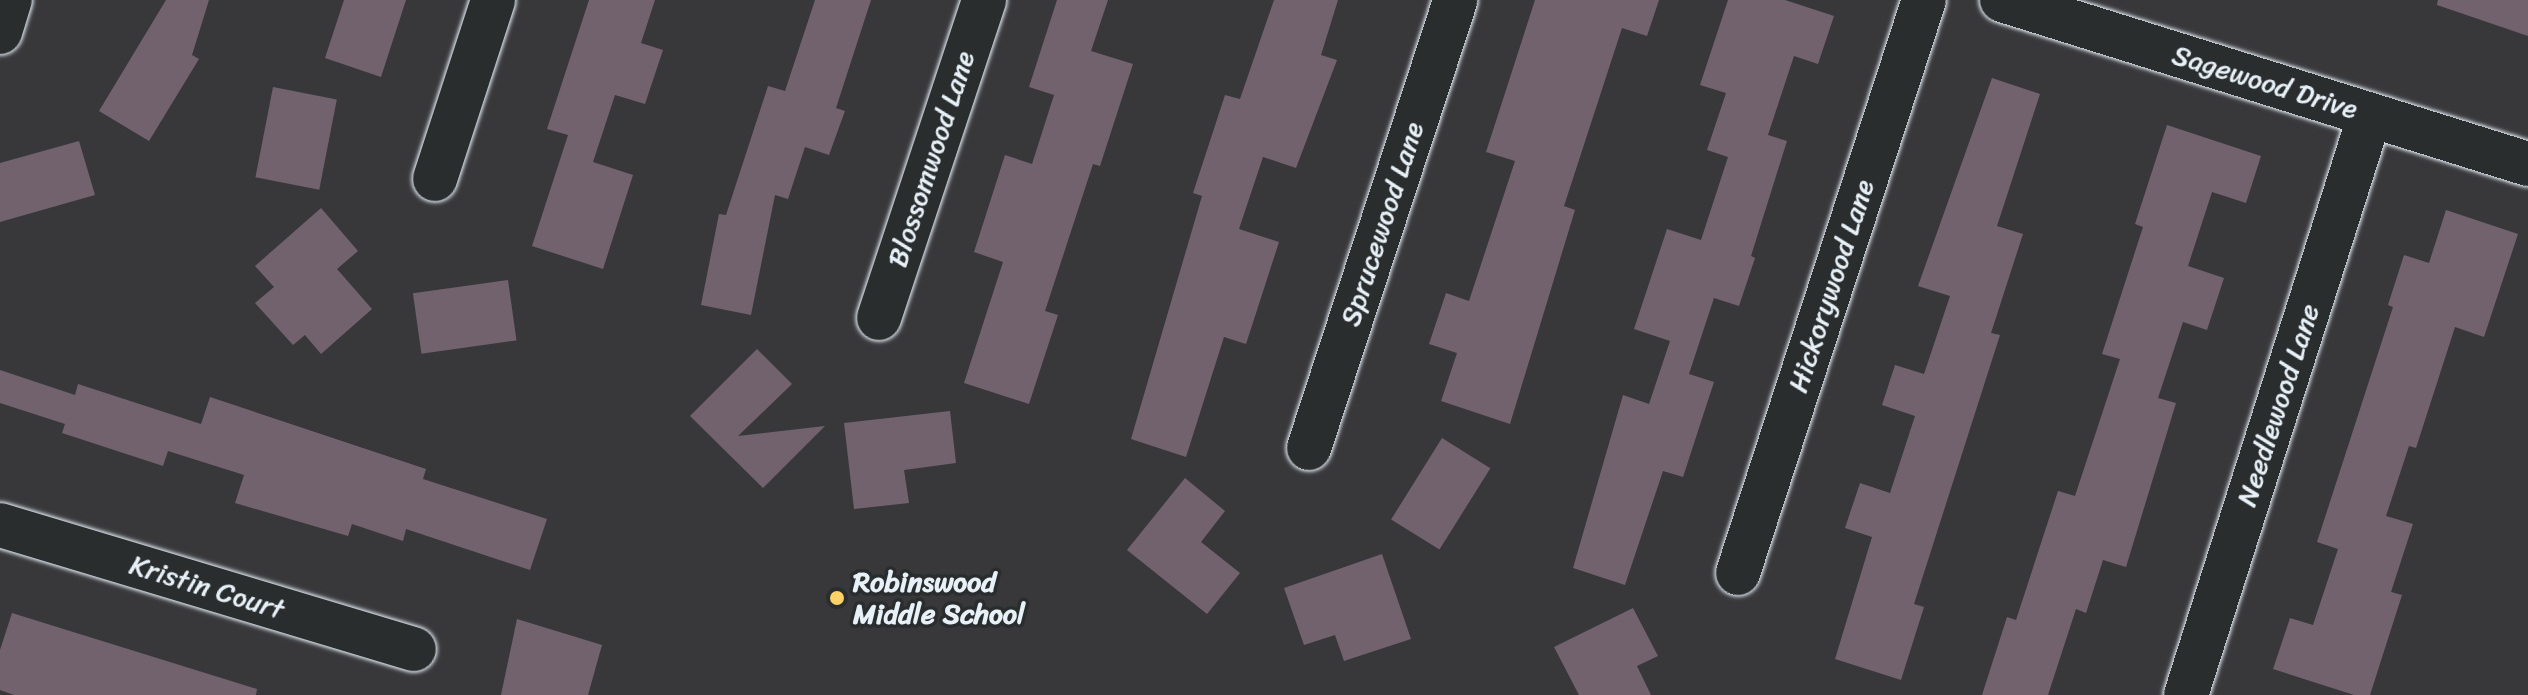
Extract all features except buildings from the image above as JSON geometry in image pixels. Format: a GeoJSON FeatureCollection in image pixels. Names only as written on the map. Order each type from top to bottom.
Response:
{"type":"FeatureCollection","features":[{"type":"Feature","properties":{"kind":"street"},"geometry":{"type":"LineString","coordinates":[[0,32],[10,0]]}},
{"type":"Feature","properties":{"kind":"street"},"geometry":{"type":"LineString","coordinates":[[435,179],[493,0]]}},
{"type":"Feature","properties":{"kind":"street","name":"Blossomwood Lane"},"geometry":{"type":"LineString","coordinates":[[879,318],[984,0]]}},
{"type":"Feature","properties":{"kind":"street","name":"Sprucewood Lane"},"geometry":{"type":"LineString","coordinates":[[1309,448],[1455,0]]}},
{"type":"Feature","properties":{"kind":"street","name":"Hickorywood Lane"},"geometry":{"type":"LineString","coordinates":[[1738,573],[1924,0]]}},
{"type":"Feature","properties":{"kind":"street","name":"Sagewood Drive"},"geometry":{"type":"LineString","coordinates":[[2002,0],[2528,164]]}},
{"type":"Feature","properties":{"kind":"street","name":"Needlewood Lane"},"geometry":{"type":"LineString","coordinates":[[2186,695],[2370,115]]}},
{"type":"Feature","properties":{"kind":"street","name":"Kristin Court"},"geometry":{"type":"LineString","coordinates":[[0,525],[414,649]]}},
{"type":"Feature","properties":{"kind":"place","name":"Robinswood Middle School"},"geometry":{"type":"Point","coordinates":[837,598]}}]}
